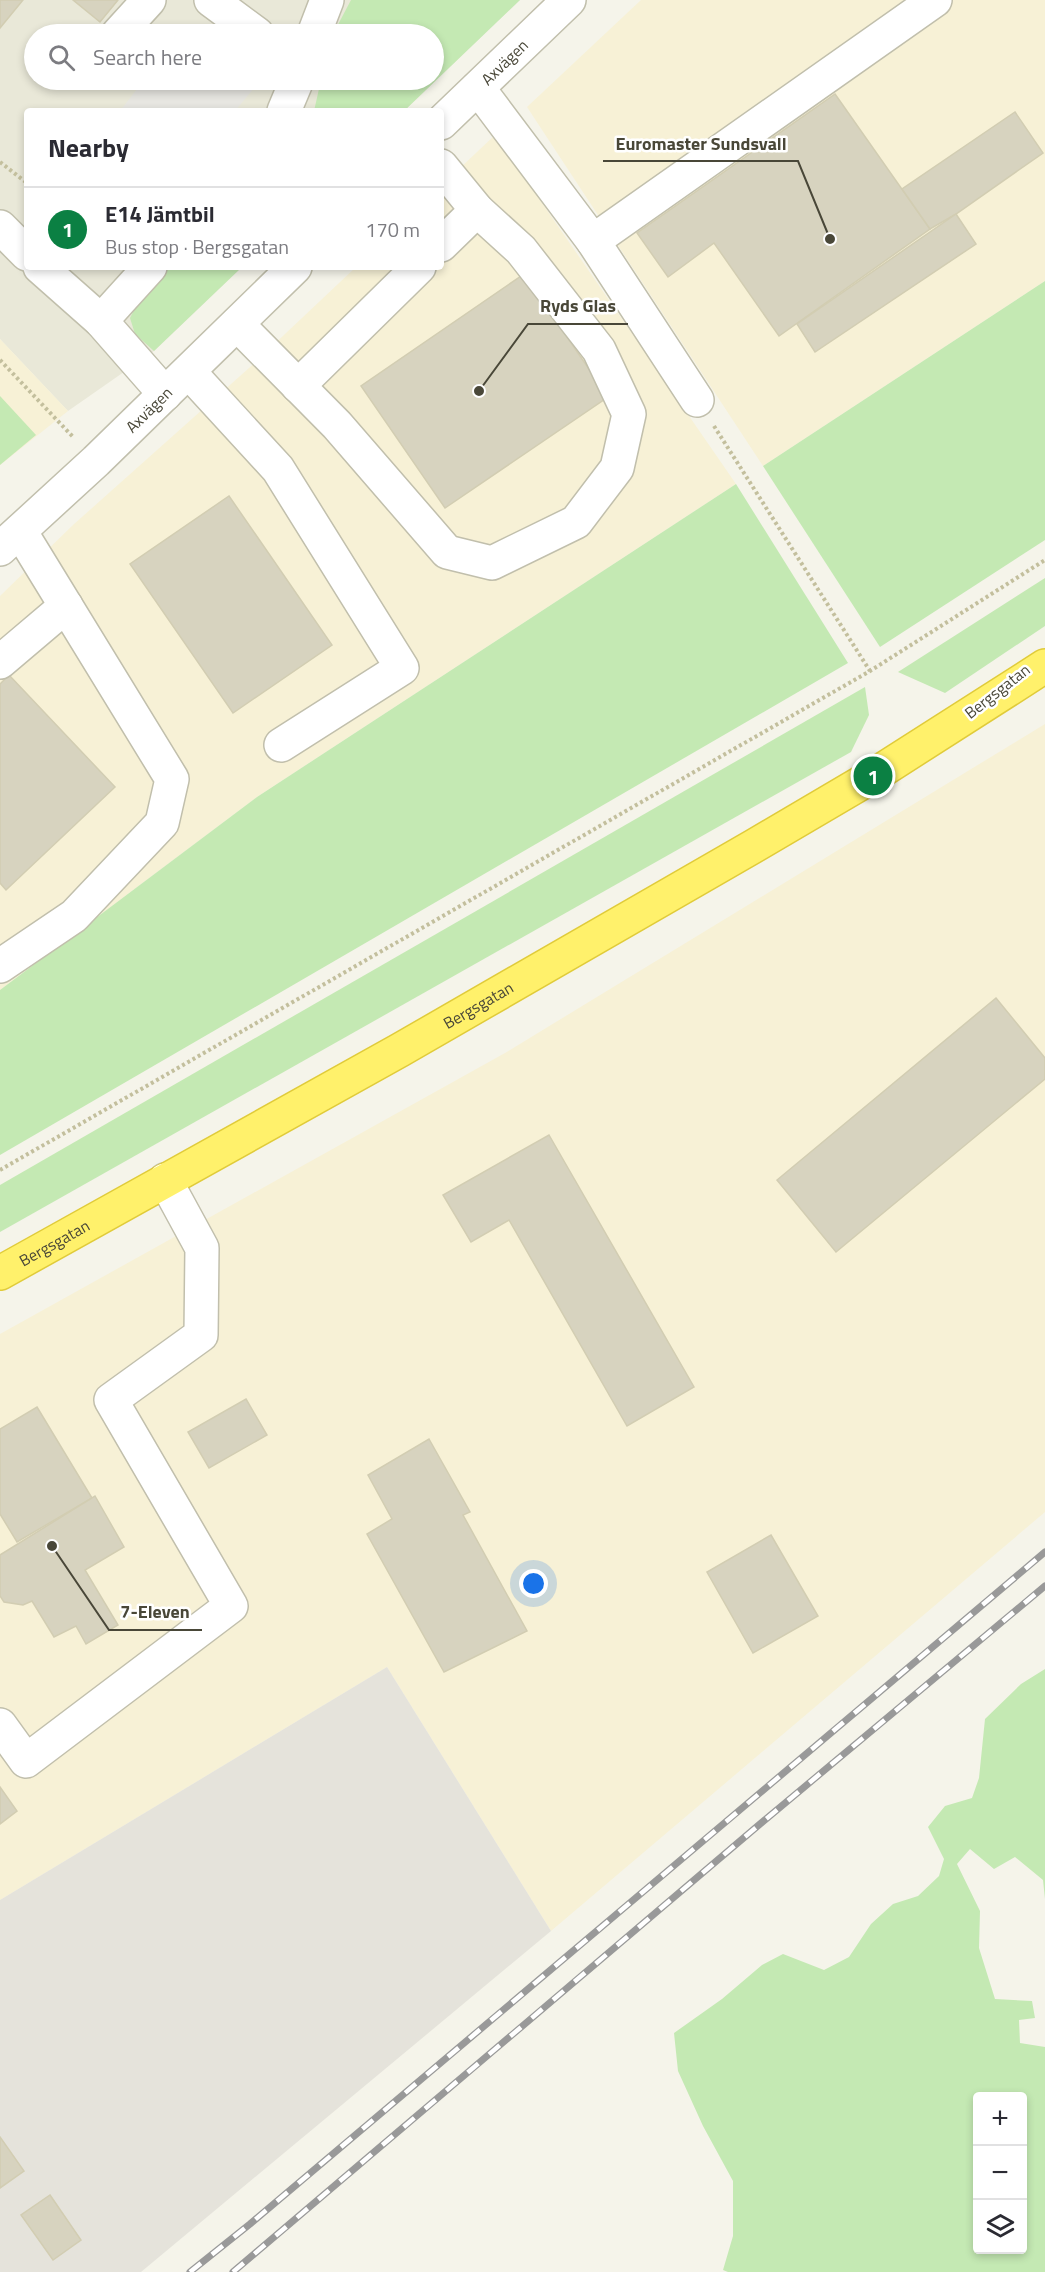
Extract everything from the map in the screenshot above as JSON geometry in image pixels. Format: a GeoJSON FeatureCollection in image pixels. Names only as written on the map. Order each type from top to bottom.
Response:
{"type":"FeatureCollection","features":[{"type":"Feature","properties":{"kind":"highway","name":"Bergsgatan"},"geometry":{"type":"LineString","coordinates":[[950,728],[1045,654]]}},
{"type":"Feature","properties":{"kind":"highway","name":"Bergsgatan"},"geometry":{"type":"LineString","coordinates":[[0,1273],[410,1045],[843,794],[1045,666]]}},
{"type":"Feature","properties":{"kind":"street"},"geometry":{"type":"LineString","coordinates":[[127,24],[149,0]]}},
{"type":"Feature","properties":{"kind":"street"},"geometry":{"type":"LineString","coordinates":[[211,0],[243,24]]}},
{"type":"Feature","properties":{"kind":"street"},"geometry":{"type":"LineString","coordinates":[[318,24],[327,0]]}},
{"type":"Feature","properties":{"kind":"street","name":"Axvägen"},"geometry":{"type":"LineString","coordinates":[[444,120],[569,0]]}},
{"type":"Feature","properties":{"kind":"street"},"geometry":{"type":"LineString","coordinates":[[593,241],[934,0]]}},
{"type":"Feature","properties":{"kind":"street"},"geometry":{"type":"LineString","coordinates":[[478,88],[593,241],[697,400]]}},
{"type":"Feature","properties":{"kind":"street"},"geometry":{"type":"LineString","coordinates":[[285,108],[293,90]]}},
{"type":"Feature","properties":{"kind":"street"},"geometry":{"type":"LineString","coordinates":[[237,324],[337,425],[447,552],[492,563],[576,522],[617,468],[629,414],[599,350],[520,250],[477,210],[444,170]]}},
{"type":"Feature","properties":{"kind":"street"},"geometry":{"type":"LineString","coordinates":[[444,242],[477,210]]}},
{"type":"Feature","properties":{"kind":"street"},"geometry":{"type":"LineString","coordinates":[[0,227],[24,251]]}},
{"type":"Feature","properties":{"kind":"street"},"geometry":{"type":"LineString","coordinates":[[43,270],[101,321],[165,394]]}},
{"type":"Feature","properties":{"kind":"street"},"geometry":{"type":"LineString","coordinates":[[101,321],[147,270]]}},
{"type":"Feature","properties":{"kind":"street","name":"Axvägen"},"geometry":{"type":"LineString","coordinates":[[10,540],[189,372],[292,270]]}},
{"type":"Feature","properties":{"kind":"street"},"geometry":{"type":"LineString","coordinates":[[298,386],[416,270]]}},
{"type":"Feature","properties":{"kind":"street"},"geometry":{"type":"LineString","coordinates":[[189,372],[278,469],[402,668],[281,745]]}},
{"type":"Feature","properties":{"kind":"street"},"geometry":{"type":"LineString","coordinates":[[6,951],[74,916],[162,823],[172,779],[66,606],[10,540]]}},
{"type":"Feature","properties":{"kind":"street"},"geometry":{"type":"LineString","coordinates":[[0,662],[66,606]]}},
{"type":"Feature","properties":{"kind":"street"},"geometry":{"type":"LineString","coordinates":[[0,1725],[26,1761],[231,1606],[111,1400],[201,1335],[202,1248],[165,1180]]}},
{"type":"Feature","properties":{"kind":"path"},"geometry":{"type":"LineString","coordinates":[[0,162],[24,181]]}},
{"type":"Feature","properties":{"kind":"path"},"geometry":{"type":"LineString","coordinates":[[0,360],[96,461]]}},
{"type":"Feature","properties":{"kind":"path"},"geometry":{"type":"LineString","coordinates":[[697,400],[870,671]]}},
{"type":"Feature","properties":{"kind":"path"},"geometry":{"type":"LineString","coordinates":[[0,1170],[870,671],[1045,560]]}},
{"type":"Feature","properties":{"kind":"shaded area"},"geometry":{"type":"Polygon","coordinates":[[[0,0],[520,0],[444,73],[444,24],[24,24],[24,90],[426,90],[407,108],[24,108],[24,270],[239,270],[154,351],[68,411],[0,339],[0,0]]]}},
{"type":"Feature","properties":{"kind":"shaded area"},"geometry":{"type":"Polygon","coordinates":[[[641,0],[1045,0],[1045,281],[763,466],[527,107],[641,0]]]}},
{"type":"Feature","properties":{"kind":"shaded area"},"geometry":{"type":"Polygon","coordinates":[[[136,90],[252,90],[238,108],[122,108],[136,90]]]}},
{"type":"Feature","properties":{"kind":"shaded area"},"geometry":{"type":"Polygon","coordinates":[[[495,135],[736,484],[257,797],[0,990],[0,596],[73,525],[249,368],[353,270],[444,270],[444,183],[495,135]]]}},
{"type":"Feature","properties":{"kind":"shaded area"},"geometry":{"type":"Polygon","coordinates":[[[0,339],[68,411],[0,465],[0,339]]]}},
{"type":"Feature","properties":{"kind":"shaded area"},"geometry":{"type":"Polygon","coordinates":[[[1045,724],[1045,1512],[551,1931],[387,1667],[0,1900],[0,1334],[505,1053],[1045,724]]]}},
{"type":"Feature","properties":{"kind":"shaded area"},"geometry":{"type":"Polygon","coordinates":[[[387,1667],[551,1931],[141,2272],[0,2272],[0,1900],[387,1667]]]}},
{"type":"Feature","properties":{"kind":"green space"},"geometry":{"type":"Polygon","coordinates":[[[351,0],[520,0],[444,73],[444,24],[338,24],[351,0]]]}},
{"type":"Feature","properties":{"kind":"green space"},"geometry":{"type":"Polygon","coordinates":[[[319,90],[426,90],[407,108],[315,108],[319,90]]]}},
{"type":"Feature","properties":{"kind":"green space"},"geometry":{"type":"Polygon","coordinates":[[[167,270],[239,270],[154,351],[135,334],[130,318],[141,296],[167,270]]]}},
{"type":"Feature","properties":{"kind":"green space"},"geometry":{"type":"Polygon","coordinates":[[[1045,281],[1045,540],[880,647],[763,466],[1045,281]]]}},
{"type":"Feature","properties":{"kind":"green space"},"geometry":{"type":"Polygon","coordinates":[[[0,396],[36,435],[0,465],[0,396]]]}},
{"type":"Feature","properties":{"kind":"green space"},"geometry":{"type":"Polygon","coordinates":[[[736,484],[848,663],[0,1155],[0,990],[257,797],[736,484]]]}},
{"type":"Feature","properties":{"kind":"green space"},"geometry":{"type":"Polygon","coordinates":[[[1045,578],[1045,626],[945,693],[898,672],[1045,578]]]}},
{"type":"Feature","properties":{"kind":"green space"},"geometry":{"type":"Polygon","coordinates":[[[865,687],[869,715],[851,752],[0,1232],[0,1185],[865,687]]]}},
{"type":"Feature","properties":{"kind":"green space"},"geometry":{"type":"Polygon","coordinates":[[[1045,1669],[1045,1899],[1043,1880],[1015,1857],[994,1869],[970,1849],[957,1864],[980,1911],[979,1948],[995,1999],[1032,2001],[1035,2018],[1019,2020],[1020,2043],[1045,2047],[1045,2272],[728,2272],[723,2270],[733,2236],[733,2181],[703,2126],[678,2071],[674,2033],[722,1999],[762,1965],[783,1954],[824,1970],[849,1957],[871,1924],[893,1904],[918,1896],[939,1876],[944,1859],[928,1827],[945,1806],[972,1798],[979,1778],[985,1719],[1021,1684],[1045,1669]]]}},
{"type":"Feature","properties":{"kind":"building"},"geometry":{"type":"Polygon","coordinates":[[[0,0],[23,0],[0,28],[0,0]]]}},
{"type":"Feature","properties":{"kind":"building"},"geometry":{"type":"Polygon","coordinates":[[[73,0],[118,0],[100,22],[73,0]]]}},
{"type":"Feature","properties":{"kind":"building"},"geometry":{"type":"Polygon","coordinates":[[[835,94],[930,229],[779,336],[714,243],[668,277],[637,233],[835,94]]]}},
{"type":"Feature","properties":{"kind":"building"},"geometry":{"type":"Polygon","coordinates":[[[1015,112],[1043,153],[956,214],[930,229],[902,189],[1015,112]]]}},
{"type":"Feature","properties":{"kind":"building"},"geometry":{"type":"Polygon","coordinates":[[[956,214],[976,244],[815,352],[797,324],[956,214]]]}},
{"type":"Feature","properties":{"kind":"building"},"geometry":{"type":"Polygon","coordinates":[[[524,274],[608,397],[445,508],[361,386],[524,274]]]}},
{"type":"Feature","properties":{"kind":"building"},"geometry":{"type":"Polygon","coordinates":[[[229,496],[332,645],[233,713],[130,564],[229,496]]]}},
{"type":"Feature","properties":{"kind":"building"},"geometry":{"type":"Polygon","coordinates":[[[9,675],[115,787],[6,890],[0,883],[0,684],[9,675]]]}},
{"type":"Feature","properties":{"kind":"building"},"geometry":{"type":"Polygon","coordinates":[[[996,998],[1045,1058],[1045,1079],[836,1252],[777,1180],[996,998]]]}},
{"type":"Feature","properties":{"kind":"building"},"geometry":{"type":"Polygon","coordinates":[[[549,1135],[694,1387],[627,1426],[509,1220],[471,1242],[443,1195],[549,1135]]]}},
{"type":"Feature","properties":{"kind":"building"},"geometry":{"type":"Polygon","coordinates":[[[246,1399],[267,1435],[209,1468],[188,1432],[246,1399]]]}},
{"type":"Feature","properties":{"kind":"building"},"geometry":{"type":"Polygon","coordinates":[[[37,1407],[92,1498],[17,1542],[0,1514],[0,1429],[37,1407]]]}},
{"type":"Feature","properties":{"kind":"building"},"geometry":{"type":"Polygon","coordinates":[[[429,1439],[470,1512],[463,1515],[527,1631],[444,1672],[367,1534],[392,1519],[368,1475],[429,1439]]]}},
{"type":"Feature","properties":{"kind":"building"},"geometry":{"type":"Polygon","coordinates":[[[95,1496],[124,1547],[85,1570],[118,1625],[86,1644],[76,1626],[54,1637],[32,1601],[23,1605],[4,1602],[0,1596],[0,1555],[95,1496]]]}},
{"type":"Feature","properties":{"kind":"building"},"geometry":{"type":"Polygon","coordinates":[[[771,1535],[818,1616],[753,1653],[707,1572],[771,1535]]]}},
{"type":"Feature","properties":{"kind":"building"},"geometry":{"type":"Polygon","coordinates":[[[0,1787],[17,1811],[0,1824],[0,1787]]]}},
{"type":"Feature","properties":{"kind":"building"},"geometry":{"type":"Polygon","coordinates":[[[0,2137],[24,2171],[0,2188],[0,2137]]]}},
{"type":"Feature","properties":{"kind":"building"},"geometry":{"type":"Polygon","coordinates":[[[50,2195],[81,2240],[53,2260],[21,2215],[50,2195]]]}},
{"type":"Feature","properties":{"kind":"railway"},"geometry":{"type":"LineString","coordinates":[[190,2272],[250,2224],[1045,1552]]}},
{"type":"Feature","properties":{"kind":"railway"},"geometry":{"type":"LineString","coordinates":[[233,2272],[760,1824],[1045,1586]]}},
{"type":"Feature","properties":{"kind":"place","name":"Euromaster Sundsvall"},"geometry":{"type":"Point","coordinates":[830,239]}},
{"type":"Feature","properties":{"kind":"place","name":"Ryds Glas"},"geometry":{"type":"Point","coordinates":[479,391]}},
{"type":"Feature","properties":{"kind":"place","name":"E14 Jämtbil"},"geometry":{"type":"Point","coordinates":[873,776]}},
{"type":"Feature","properties":{"kind":"place","name":"7-Eleven"},"geometry":{"type":"Point","coordinates":[52,1546]}}]}
